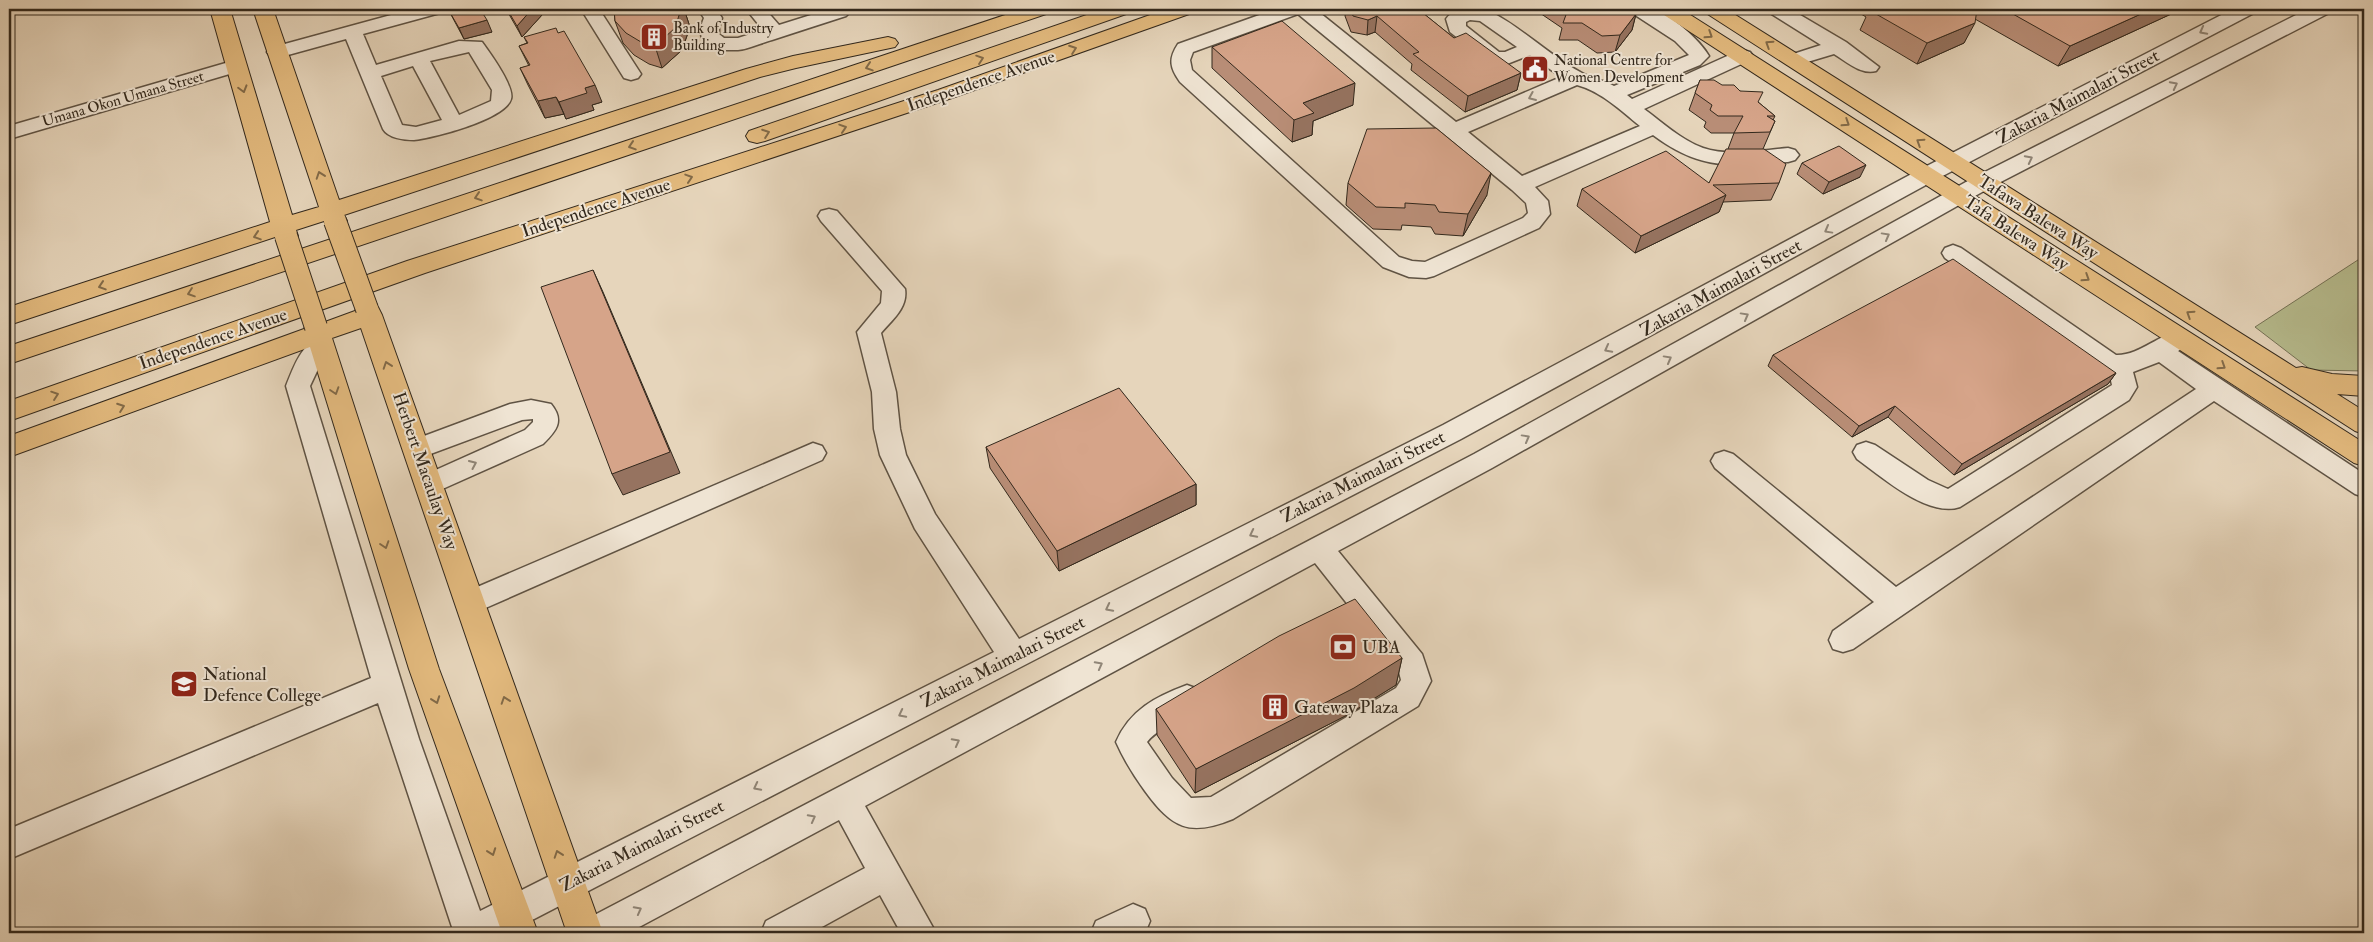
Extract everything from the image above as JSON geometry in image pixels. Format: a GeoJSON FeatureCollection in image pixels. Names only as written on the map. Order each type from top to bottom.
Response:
{"type":"FeatureCollection","features":[{"type":"Feature","properties":{"kind":"main road"},"geometry":{"type":"LineString","coordinates":[[220,9],[285,232],[424,669],[517,923]]}},
{"type":"Feature","properties":{"kind":"main road","name":"Herbert Macaulay Way"},"geometry":{"type":"LineString","coordinates":[[262,9],[471,602],[584,933]]}},
{"type":"Feature","properties":{"kind":"main road"},"geometry":{"type":"LineString","coordinates":[[9,316],[334,216],[753,73],[801,60],[888,43],[914,43],[989,9]]}},
{"type":"Feature","properties":{"kind":"main road"},"geometry":{"type":"LineString","coordinates":[[9,355],[914,43],[1042,9]]}},
{"type":"Feature","properties":{"kind":"main road","name":"Independence Avenue"},"geometry":{"type":"LineString","coordinates":[[9,412],[939,84],[1122,9]]}},
{"type":"Feature","properties":{"kind":"main road","name":"Independence Avenue"},"geometry":{"type":"LineString","coordinates":[[9,394],[616,187],[939,84],[1186,9]]}},
{"type":"Feature","properties":{"kind":"main road","name":"Tafa Balewa Way"},"geometry":{"type":"LineString","coordinates":[[1668,9],[1959,195],[2170,345],[2364,456]]}},
{"type":"Feature","properties":{"kind":"main road","name":"Tafawa Balewa Way"},"geometry":{"type":"LineString","coordinates":[[1713,9],[2364,424]]}},
{"type":"Feature","properties":{"kind":"main road"},"geometry":{"type":"LineString","coordinates":[[9,336],[888,43]]}},
{"type":"Feature","properties":{"kind":"main road"},"geometry":{"type":"LineString","coordinates":[[9,447],[318,336],[368,312]]}},
{"type":"Feature","properties":{"kind":"main road"},"geometry":{"type":"LineString","coordinates":[[2274,368],[2332,384],[2364,386]]}},
{"type":"Feature","properties":{"kind":"street"},"geometry":{"type":"LineString","coordinates":[[277,52],[433,9]]}},
{"type":"Feature","properties":{"kind":"street"},"geometry":{"type":"LineString","coordinates":[[590,9],[631,74]]}},
{"type":"Feature","properties":{"kind":"street"},"geometry":{"type":"LineString","coordinates":[[706,9],[713,18],[709,28],[710,36],[719,44],[740,44],[840,12],[844,9]]}},
{"type":"Feature","properties":{"kind":"street"},"geometry":{"type":"LineString","coordinates":[[755,9],[775,32]]}},
{"type":"Feature","properties":{"kind":"street"},"geometry":{"type":"LineString","coordinates":[[1292,9],[1185,48],[1179,58],[1180,69],[1187,78],[1391,262],[1410,269],[1426,270],[1531,223],[1539,214],[1537,201],[1520,185],[1304,9]]}},
{"type":"Feature","properties":{"kind":"street"},"geometry":{"type":"LineString","coordinates":[[1613,94],[1693,61],[1699,56],[1698,50],[1639,9]]}},
{"type":"Feature","properties":{"kind":"street"},"geometry":{"type":"LineString","coordinates":[[1777,9],[1839,46],[1869,67]]}},
{"type":"Feature","properties":{"kind":"street","name":"Zakaria Maimalari Street"},"geometry":{"type":"LineString","coordinates":[[472,933],[517,923],[568,883],[1452,432],[1666,318],[1927,175],[2247,9]]}},
{"type":"Feature","properties":{"kind":"street","name":"Zakaria Maimalari Street"},"geometry":{"type":"LineString","coordinates":[[595,933],[1483,461],[1959,195],[2322,9]]}},
{"type":"Feature","properties":{"kind":"street"},"geometry":{"type":"LineString","coordinates":[[352,31],[369,73],[393,129],[402,133],[416,133],[491,110],[502,99],[502,90],[475,46],[459,47],[369,73]]}},
{"type":"Feature","properties":{"kind":"street"},"geometry":{"type":"LineString","coordinates":[[1794,60],[1839,46]]}},
{"type":"Feature","properties":{"kind":"street"},"geometry":{"type":"LineString","coordinates":[[1533,47],[1576,78],[1596,84],[1613,94],[1684,147],[1705,156],[1718,158],[1788,156]]}},
{"type":"Feature","properties":{"kind":"street"},"geometry":{"type":"LineString","coordinates":[[1631,107],[1743,56]]}},
{"type":"Feature","properties":{"kind":"street"},"geometry":{"type":"LineString","coordinates":[[419,58],[453,122]]}},
{"type":"Feature","properties":{"kind":"street","name":"Umana Okon Umana Street"},"geometry":{"type":"LineString","coordinates":[[9,133],[236,66]]}},
{"type":"Feature","properties":{"kind":"street"},"geometry":{"type":"LineString","coordinates":[[1452,131],[1576,78]]}},
{"type":"Feature","properties":{"kind":"street"},"geometry":{"type":"LineString","coordinates":[[1520,185],[1655,126]]}},
{"type":"Feature","properties":{"kind":"street"},"geometry":{"type":"LineString","coordinates":[[829,216],[893,289],[895,295],[889,310],[874,323],[869,332],[884,392],[893,455],[925,521],[1014,656]]}},
{"type":"Feature","properties":{"kind":"street"},"geometry":{"type":"LineString","coordinates":[[1952,253],[2109,363],[2119,365],[2131,364],[2170,345],[2214,389],[2364,487]]}},
{"type":"Feature","properties":{"kind":"street"},"geometry":{"type":"LineString","coordinates":[[318,336],[298,386],[404,739],[472,933]]}},
{"type":"Feature","properties":{"kind":"street"},"geometry":{"type":"LineString","coordinates":[[1866,452],[1927,492],[1938,498],[1951,500],[2120,393],[2125,387],[2119,365]]}},
{"type":"Feature","properties":{"kind":"street"},"geometry":{"type":"LineString","coordinates":[[1843,640],[1895,603],[2214,389]]}},
{"type":"Feature","properties":{"kind":"street"},"geometry":{"type":"LineString","coordinates":[[416,449],[519,412],[531,409],[542,411],[546,416],[546,425],[534,437],[429,484]]}},
{"type":"Feature","properties":{"kind":"street"},"geometry":{"type":"LineString","coordinates":[[471,602],[813,453]]}},
{"type":"Feature","properties":{"kind":"street"},"geometry":{"type":"LineString","coordinates":[[1724,461],[1895,603]]}},
{"type":"Feature","properties":{"kind":"street"},"geometry":{"type":"LineString","coordinates":[[1392,462],[1424,492]]}},
{"type":"Feature","properties":{"kind":"street"},"geometry":{"type":"LineString","coordinates":[[1207,686],[1140,726],[1134,732],[1130,742],[1136,755],[1179,809],[1198,814],[1222,809],[1407,697],[1416,681],[1412,663],[1319,548]]}},
{"type":"Feature","properties":{"kind":"street"},"geometry":{"type":"LineString","coordinates":[[1333,612],[1358,598]]}},
{"type":"Feature","properties":{"kind":"street"},"geometry":{"type":"LineString","coordinates":[[9,844],[319,715],[388,684]]}},
{"type":"Feature","properties":{"kind":"street"},"geometry":{"type":"LineString","coordinates":[[845,800],[919,933]]}},
{"type":"Feature","properties":{"kind":"street"},"geometry":{"type":"LineString","coordinates":[[778,933],[887,874]]}},
{"type":"Feature","properties":{"kind":"green space"},"geometry":{"type":"Polygon","coordinates":[[[2364,256],[2364,371],[2311,370],[2255,327],[2364,256]]]}},
{"type":"Feature","properties":{"kind":"building"},"geometry":{"type":"Polygon","coordinates":[[[448,9],[480,9],[487,20],[459,28],[448,9]]]}},
{"type":"Feature","properties":{"kind":"building"},"geometry":{"type":"Polygon","coordinates":[[[507,9],[532,9],[517,26],[507,9]]]}},
{"type":"Feature","properties":{"kind":"building"},"geometry":{"type":"Polygon","coordinates":[[[614,9],[681,9],[675,28],[655,46],[641,42],[626,33],[615,21],[614,9]]]}},
{"type":"Feature","properties":{"kind":"building"},"geometry":{"type":"Polygon","coordinates":[[[1350,9],[1418,9],[1454,38],[1466,33],[1521,73],[1468,96],[1413,54],[1419,52],[1377,16],[1368,20],[1353,16],[1350,9]]]}},
{"type":"Feature","properties":{"kind":"building"},"geometry":{"type":"Polygon","coordinates":[[[1562,9],[1626,9],[1636,14],[1620,35],[1602,36],[1582,23],[1563,23],[1567,12],[1562,9]]]}},
{"type":"Feature","properties":{"kind":"building"},"geometry":{"type":"Polygon","coordinates":[[[1977,9],[1975,23],[1927,43],[1869,10],[1977,9]]]}},
{"type":"Feature","properties":{"kind":"building"},"geometry":{"type":"Polygon","coordinates":[[[2004,9],[2152,9],[2070,46],[2004,9]]]}},
{"type":"Feature","properties":{"kind":"building"},"geometry":{"type":"Polygon","coordinates":[[[1282,21],[1355,83],[1303,103],[1314,113],[1294,120],[1212,47],[1282,21]]]}},
{"type":"Feature","properties":{"kind":"building"},"geometry":{"type":"Polygon","coordinates":[[[556,28],[558,33],[564,31],[595,85],[585,88],[587,93],[559,102],[556,97],[538,101],[520,68],[530,65],[519,46],[528,43],[524,37],[556,28]]]}},
{"type":"Feature","properties":{"kind":"building"},"geometry":{"type":"Polygon","coordinates":[[[1700,80],[1714,80],[1722,85],[1734,85],[1740,91],[1763,92],[1758,102],[1775,116],[1767,116],[1775,121],[1770,132],[1734,133],[1743,116],[1718,116],[1710,110],[1712,105],[1695,93],[1700,80]]]}},
{"type":"Feature","properties":{"kind":"building"},"geometry":{"type":"Polygon","coordinates":[[[1436,128],[1491,173],[1468,214],[1439,212],[1435,205],[1405,203],[1405,208],[1376,207],[1348,183],[1367,129],[1436,128]]]}},
{"type":"Feature","properties":{"kind":"building"},"geometry":{"type":"Polygon","coordinates":[[[1839,146],[1866,165],[1829,182],[1802,163],[1839,146]]]}},
{"type":"Feature","properties":{"kind":"building"},"geometry":{"type":"Polygon","coordinates":[[[1726,149],[1764,149],[1786,164],[1779,183],[1713,185],[1726,195],[1641,236],[1582,189],[1666,151],[1709,183],[1726,149]]]}},
{"type":"Feature","properties":{"kind":"building"},"geometry":{"type":"Polygon","coordinates":[[[1953,259],[2116,373],[1962,464],[1895,406],[1859,426],[1773,355],[1953,259]]]}},
{"type":"Feature","properties":{"kind":"building"},"geometry":{"type":"Polygon","coordinates":[[[593,270],[670,452],[612,474],[541,287],[593,270]]]}},
{"type":"Feature","properties":{"kind":"building"},"geometry":{"type":"Polygon","coordinates":[[[1119,388],[1196,484],[1057,551],[986,447],[1119,388]]]}},
{"type":"Feature","properties":{"kind":"building","name":"Gateway Plaza"},"geometry":{"type":"Polygon","coordinates":[[[1355,599],[1402,658],[1354,688],[1196,769],[1156,709],[1279,636],[1355,599]]]}},
{"type":"Feature","properties":{"kind":"place","name":"Bank of Industry Building"},"geometry":{"type":"Point","coordinates":[654,37]}},
{"type":"Feature","properties":{"kind":"place","name":"National Centre for Women Development"},"geometry":{"type":"Point","coordinates":[1535,69]}},
{"type":"Feature","properties":{"kind":"place","name":"UBA"},"geometry":{"type":"Point","coordinates":[1343,647]}},
{"type":"Feature","properties":{"kind":"place","name":"National Defence College"},"geometry":{"type":"Point","coordinates":[184,684]}},
{"type":"Feature","properties":{"kind":"place","name":"Gateway Plaza"},"geometry":{"type":"Point","coordinates":[1275,707]}}]}
